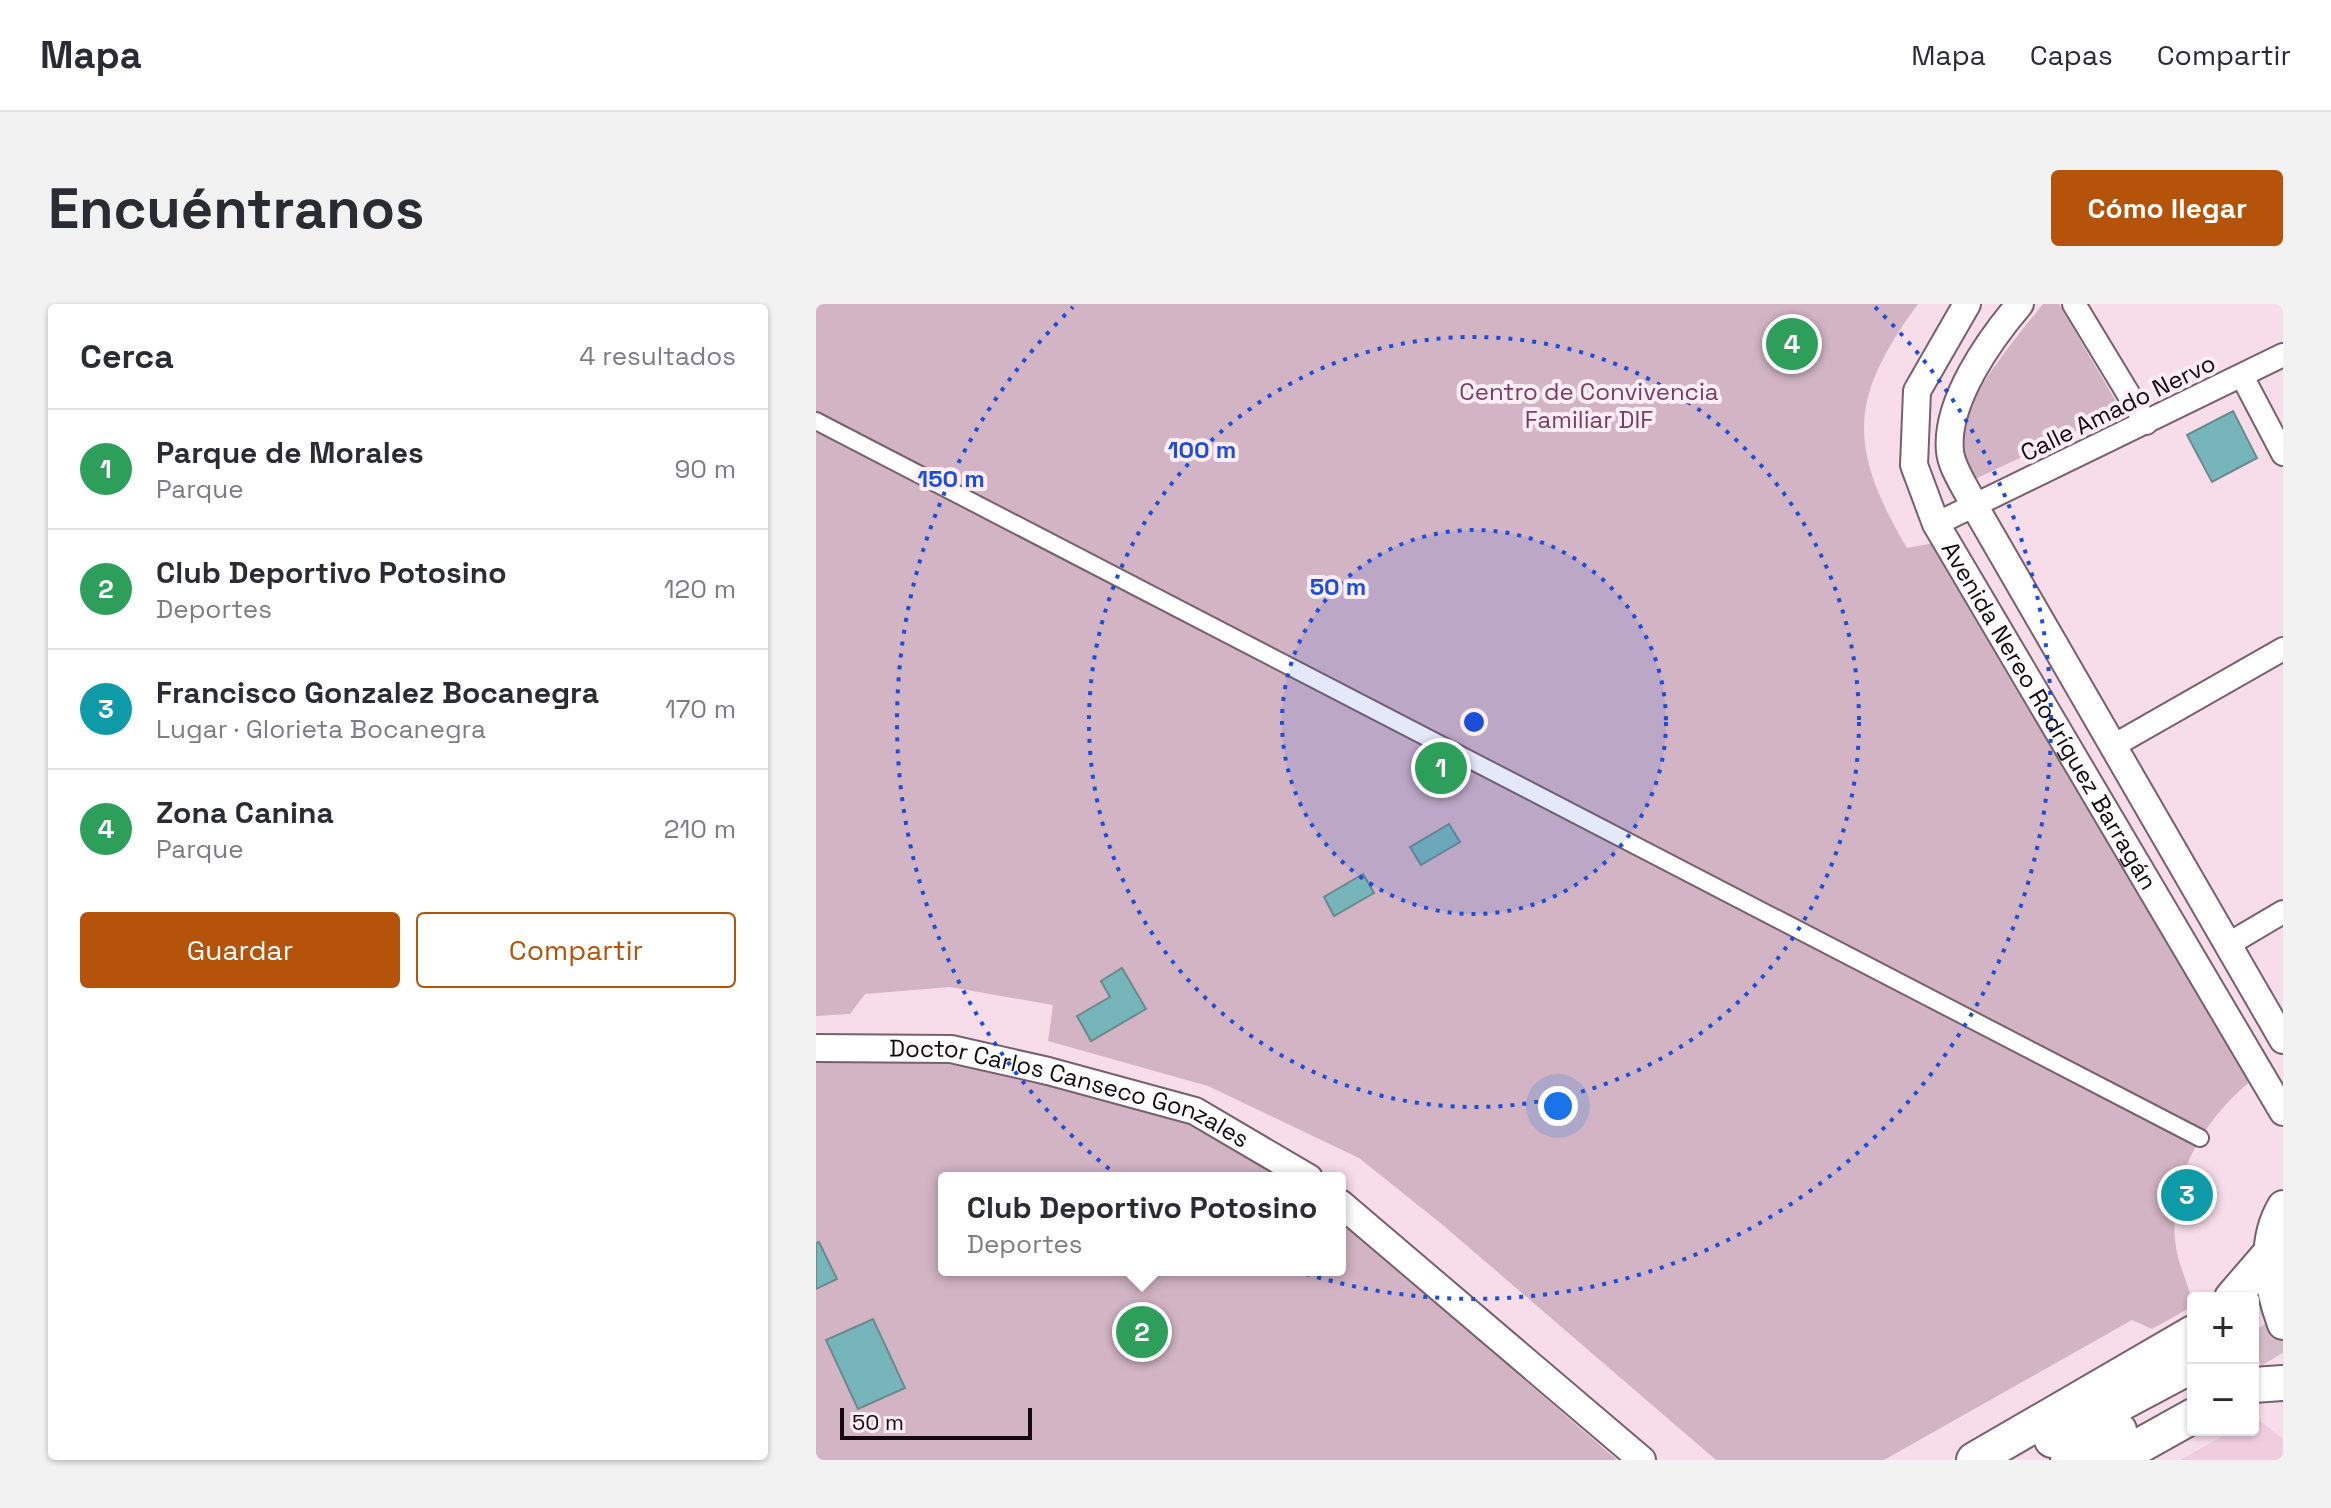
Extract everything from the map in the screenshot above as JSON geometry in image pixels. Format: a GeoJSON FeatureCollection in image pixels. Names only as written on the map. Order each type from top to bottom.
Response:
{"type":"FeatureCollection","features":[{"type":"Feature","properties":{"kind":"main road"},"geometry":{"type":"LineString","coordinates":[[2283,1206],[2269,1255],[2271,1291],[2283,1324]]}},
{"type":"Feature","properties":{"kind":"main road"},"geometry":{"type":"LineString","coordinates":[[2237,1292],[2269,1255]]}},
{"type":"Feature","properties":{"kind":"main road"},"geometry":{"type":"LineString","coordinates":[[1974,1460],[2187,1336]]}},
{"type":"Feature","properties":{"kind":"main road"},"geometry":{"type":"LineString","coordinates":[[2016,1460],[2187,1368]]}},
{"type":"Feature","properties":{"kind":"main road"},"geometry":{"type":"LineString","coordinates":[[2259,1385],[2283,1383]]}},
{"type":"Feature","properties":{"kind":"main road"},"geometry":{"type":"LineString","coordinates":[[2068,1460],[2187,1390]]}},
{"type":"Feature","properties":{"kind":"main road"},"geometry":{"type":"LineString","coordinates":[[2114,1460],[2187,1419]]}},
{"type":"Feature","properties":{"kind":"street","name":"Avenida Nereo Rodríguez Barragán"},"geometry":{"type":"LineString","coordinates":[[1967,304],[1917,391],[1914,465],[1936,524],[2283,1112]]}},
{"type":"Feature","properties":{"kind":"street","name":"Avenida Nereo Rodríguez Barragán"},"geometry":{"type":"LineString","coordinates":[[2020,304],[1992,336],[1958,399],[1949,452],[1975,507],[2283,1040]]}},
{"type":"Feature","properties":{"kind":"street"},"geometry":{"type":"LineString","coordinates":[[2074,304],[2146,423]]}},
{"type":"Feature","properties":{"kind":"street","name":"Calle Amado Nervo"},"geometry":{"type":"LineString","coordinates":[[1936,524],[2283,355]]}},
{"type":"Feature","properties":{"kind":"street"},"geometry":{"type":"LineString","coordinates":[[2242,376],[2283,454]]}},
{"type":"Feature","properties":{"kind":"street"},"geometry":{"type":"LineString","coordinates":[[816,421],[2200,1138]]}},
{"type":"Feature","properties":{"kind":"street"},"geometry":{"type":"LineString","coordinates":[[2113,746],[2283,649]]}},
{"type":"Feature","properties":{"kind":"street"},"geometry":{"type":"LineString","coordinates":[[2227,945],[2283,912]]}},
{"type":"Feature","properties":{"kind":"street","name":"Doctor Carlos Canseco Gonzales"},"geometry":{"type":"LineString","coordinates":[[816,1048],[951,1049],[1048,1071],[1195,1111],[1299,1172]]}},
{"type":"Feature","properties":{"kind":"street"},"geometry":{"type":"LineString","coordinates":[[1346,1208],[1642,1460]]}},
{"type":"Feature","properties":{"kind":"shaded area"},"geometry":{"type":"Polygon","coordinates":[[[2259,1420],[2283,1439],[2283,1460],[2180,1460],[2223,1436],[2259,1436],[2259,1420]]]}},
{"type":"Feature","properties":{"kind":"green space","name":"Centro de Convivencia Familiar DIF"},"geometry":{"type":"Polygon","coordinates":[[[816,304],[1918,304],[1878,368],[1868,397],[1864,424],[1866,452],[1874,481],[1907,548],[1934,543],[2252,1080],[2234,1096],[2202,1135],[2182,1180],[2174,1228],[2177,1253],[2190,1292],[2187,1292],[2187,1309],[2152,1329],[2132,1320],[1884,1460],[1716,1460],[1444,1226],[1359,1158],[1208,1086],[1048,1041],[1053,1005],[950,987],[865,994],[850,1014],[816,1016],[816,304]]]}},
{"type":"Feature","properties":{"kind":"green space"},"geometry":{"type":"Polygon","coordinates":[[[2043,304],[2059,304],[2121,410],[1971,481],[1960,448],[1964,422],[1981,387],[2043,304]]]}},
{"type":"Feature","properties":{"kind":"green space"},"geometry":{"type":"Polygon","coordinates":[[[816,1060],[936,1062],[1038,1080],[1149,1107],[1225,1136],[1276,1172],[938,1172],[938,1276],[1346,1276],[1346,1225],[1617,1460],[816,1460],[816,1060]]]}},
{"type":"Feature","properties":{"kind":"building"},"geometry":{"type":"Polygon","coordinates":[[[2233,411],[2257,458],[2212,482],[2187,435],[2233,411]]]}},
{"type":"Feature","properties":{"kind":"building"},"geometry":{"type":"Polygon","coordinates":[[[1449,824],[1460,842],[1421,865],[1410,847],[1449,824]]]}},
{"type":"Feature","properties":{"kind":"building"},"geometry":{"type":"Polygon","coordinates":[[[1363,874],[1374,893],[1334,916],[1324,897],[1363,874]]]}},
{"type":"Feature","properties":{"kind":"building"},"geometry":{"type":"Polygon","coordinates":[[[1122,968],[1146,1009],[1091,1041],[1077,1016],[1110,997],[1101,981],[1122,968]]]}},
{"type":"Feature","properties":{"kind":"building"},"geometry":{"type":"Polygon","coordinates":[[[819,1242],[837,1279],[816,1289],[816,1243],[819,1242]]]}},
{"type":"Feature","properties":{"kind":"building"},"geometry":{"type":"Polygon","coordinates":[[[873,1319],[905,1388],[858,1409],[826,1340],[873,1319]]]}},
{"type":"Feature","properties":{"kind":"tunnel"},"geometry":{"type":"LineString","coordinates":[[2259,1347],[2283,1333]]}},
{"type":"Feature","properties":{"kind":"place","name":"Zona Canina"},"geometry":{"type":"Point","coordinates":[1792,344]}},
{"type":"Feature","properties":{"kind":"place","name":"Parque de Morales"},"geometry":{"type":"Point","coordinates":[1441,768]}},
{"type":"Feature","properties":{"kind":"place","name":"Francisco Gonzalez Bocanegra"},"geometry":{"type":"Point","coordinates":[2187,1195]}},
{"type":"Feature","properties":{"kind":"place","name":"Club Deportivo Potosino"},"geometry":{"type":"Point","coordinates":[1142,1332]}}]}
